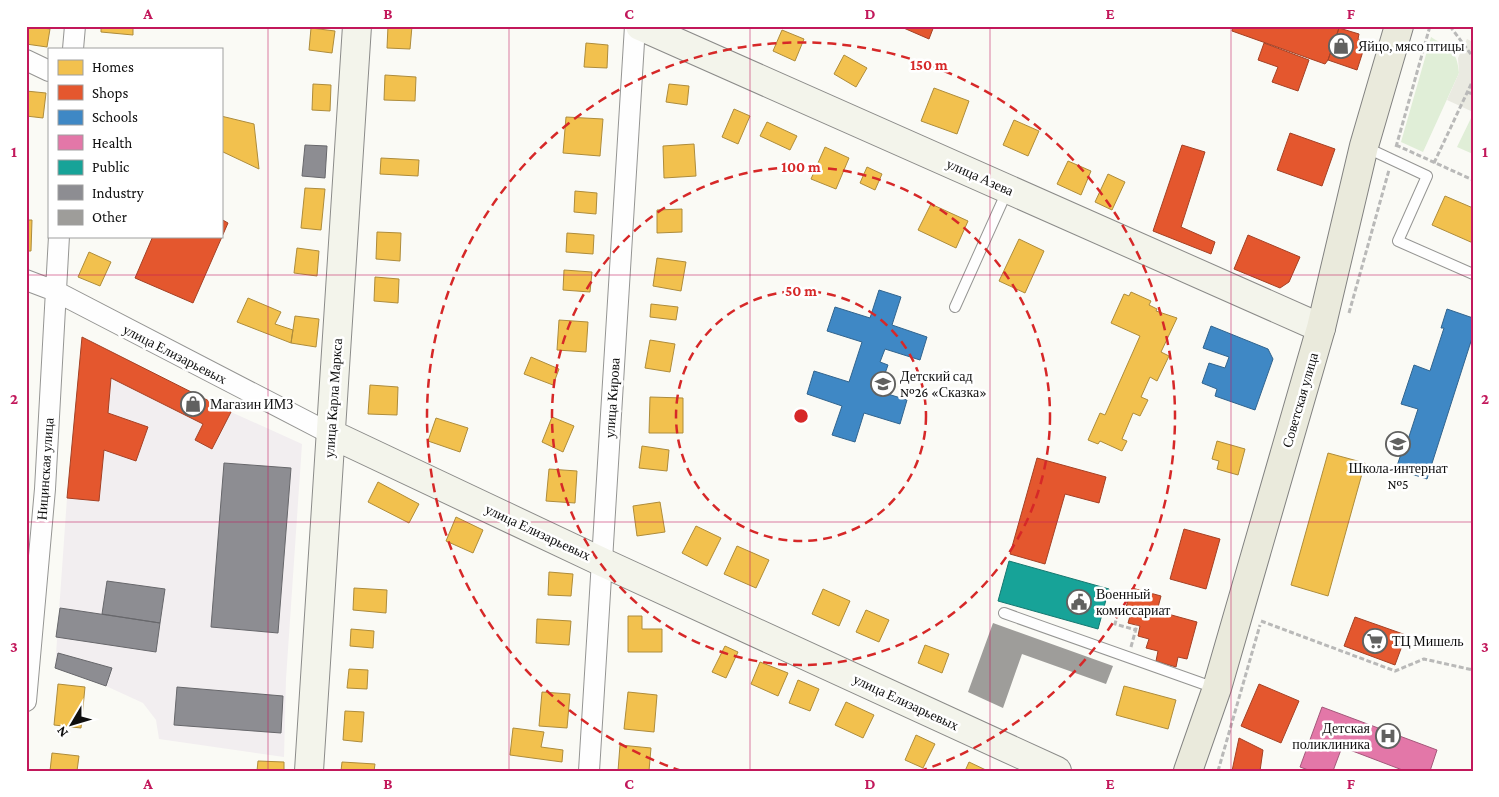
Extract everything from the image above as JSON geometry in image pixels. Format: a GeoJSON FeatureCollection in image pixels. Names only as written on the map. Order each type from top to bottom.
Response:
{"type":"FeatureCollection","features":[{"type":"Feature","properties":{"kind":"main road","name":"Советская улица"},"geometry":{"type":"LineString","coordinates":[[1188,771],[1217,688],[1320,328],[1364,146],[1399,26]]}},
{"type":"Feature","properties":{"kind":"street"},"geometry":{"type":"LineString","coordinates":[[73,48],[75,26]]}},
{"type":"Feature","properties":{"kind":"street","name":"улица Карла Маркса"},"geometry":{"type":"LineString","coordinates":[[309,771],[357,26]]}},
{"type":"Feature","properties":{"kind":"street","name":"улица Кирова"},"geometry":{"type":"LineString","coordinates":[[589,771],[635,26]]}},
{"type":"Feature","properties":{"kind":"street","name":"улица Азева"},"geometry":{"type":"LineString","coordinates":[[640,26],[1320,328]]}},
{"type":"Feature","properties":{"kind":"street"},"geometry":{"type":"LineString","coordinates":[[26,60],[48,71]]}},
{"type":"Feature","properties":{"kind":"street","name":"Ницинская улица"},"geometry":{"type":"LineString","coordinates":[[26,701],[45,489],[59,238]]}},
{"type":"Feature","properties":{"kind":"street","name":"улица Елизарьевых"},"geometry":{"type":"LineString","coordinates":[[26,280],[55,291],[331,434],[602,562],[1057,771]]}},
{"type":"Feature","properties":{"kind":"lane"},"geometry":{"type":"LineString","coordinates":[[1364,146],[1427,176],[1398,241],[1473,274]]}},
{"type":"Feature","properties":{"kind":"lane"},"geometry":{"type":"LineString","coordinates":[[955,307],[1008,189]]}},
{"type":"Feature","properties":{"kind":"lane"},"geometry":{"type":"LineString","coordinates":[[1004,613],[1217,688]]}},
{"type":"Feature","properties":{"kind":"path"},"geometry":{"type":"LineString","coordinates":[[1450,26],[1473,57]]}},
{"type":"Feature","properties":{"kind":"path"},"geometry":{"type":"LineString","coordinates":[[1434,162],[1473,80]]}},
{"type":"Feature","properties":{"kind":"path"},"geometry":{"type":"LineString","coordinates":[[1467,92],[1473,94]]}},
{"type":"Feature","properties":{"kind":"path"},"geometry":{"type":"LineString","coordinates":[[1396,145],[1473,180]]}},
{"type":"Feature","properties":{"kind":"path"},"geometry":{"type":"LineString","coordinates":[[1104,609],[1118,613],[1115,624],[1136,630]]}},
{"type":"Feature","properties":{"kind":"path"},"geometry":{"type":"LineString","coordinates":[[1261,621],[1395,671],[1424,659],[1473,670]]}},
{"type":"Feature","properties":{"kind":"path"},"geometry":{"type":"LineString","coordinates":[[1129,657],[1137,626]]}},
{"type":"Feature","properties":{"kind":"shaded area"},"geometry":{"type":"Polygon","coordinates":[[[1467,39],[1473,42],[1473,112],[1447,100],[1459,73],[1458,58],[1467,39]]]}},
{"type":"Feature","properties":{"kind":"shaded area"},"geometry":{"type":"Polygon","coordinates":[[[82,337],[231,412],[302,444],[286,679],[284,757],[159,739],[156,720],[143,703],[106,686],[55,668],[67,498],[82,337]]]}},
{"type":"Feature","properties":{"kind":"green space"},"geometry":{"type":"Polygon","coordinates":[[[1431,37],[1451,51],[1456,59],[1459,73],[1423,152],[1401,142],[1431,37]]]}},
{"type":"Feature","properties":{"kind":"green space"},"geometry":{"type":"Polygon","coordinates":[[[1473,114],[1473,154],[1457,147],[1473,114]]]}},
{"type":"Feature","properties":{"kind":"building: Homes"},"geometry":{"type":"Polygon","coordinates":[[[28,26],[50,29],[47,47],[26,44],[28,26]]]}},
{"type":"Feature","properties":{"kind":"building: Homes"},"geometry":{"type":"Polygon","coordinates":[[[101,26],[133,26],[133,35],[101,32],[101,26]]]}},
{"type":"Feature","properties":{"kind":"building: Homes"},"geometry":{"type":"Polygon","coordinates":[[[388,26],[412,26],[410,49],[387,48],[388,26]]]}},
{"type":"Feature","properties":{"kind":"building: Homes"},"geometry":{"type":"Polygon","coordinates":[[[311,28],[335,31],[332,53],[309,50],[311,28]]]}},
{"type":"Feature","properties":{"kind":"building: Homes"},"geometry":{"type":"Polygon","coordinates":[[[782,30],[804,39],[795,61],[773,51],[782,30]]]}},
{"type":"Feature","properties":{"kind":"building: Homes"},"geometry":{"type":"Polygon","coordinates":[[[586,43],[608,45],[607,68],[584,67],[586,43]]]}},
{"type":"Feature","properties":{"kind":"building: Homes"},"geometry":{"type":"Polygon","coordinates":[[[844,55],[867,68],[856,87],[834,74],[844,55]]]}},
{"type":"Feature","properties":{"kind":"building: Homes"},"geometry":{"type":"Polygon","coordinates":[[[385,75],[416,77],[415,101],[384,100],[385,75]]]}},
{"type":"Feature","properties":{"kind":"building: Homes"},"geometry":{"type":"Polygon","coordinates":[[[313,84],[331,85],[330,111],[312,110],[313,84]]]}},
{"type":"Feature","properties":{"kind":"building: Homes"},"geometry":{"type":"Polygon","coordinates":[[[669,84],[689,86],[687,105],[666,102],[669,84]]]}},
{"type":"Feature","properties":{"kind":"building: Homes"},"geometry":{"type":"Polygon","coordinates":[[[934,88],[969,101],[957,134],[921,121],[934,88]]]}},
{"type":"Feature","properties":{"kind":"building: Homes"},"geometry":{"type":"Polygon","coordinates":[[[26,91],[46,93],[43,118],[26,116],[26,91]]]}},
{"type":"Feature","properties":{"kind":"building: Homes"},"geometry":{"type":"Polygon","coordinates":[[[734,109],[750,116],[738,144],[722,137],[734,109]]]}},
{"type":"Feature","properties":{"kind":"building: Homes"},"geometry":{"type":"Polygon","coordinates":[[[222,116],[254,124],[259,169],[222,151],[222,116]]]}},
{"type":"Feature","properties":{"kind":"building: Homes"},"geometry":{"type":"Polygon","coordinates":[[[566,117],[603,119],[600,156],[563,153],[566,117]]]}},
{"type":"Feature","properties":{"kind":"building: Homes"},"geometry":{"type":"Polygon","coordinates":[[[1014,120],[1039,131],[1028,156],[1003,145],[1014,120]]]}},
{"type":"Feature","properties":{"kind":"building: Homes"},"geometry":{"type":"Polygon","coordinates":[[[767,122],[797,136],[790,150],[760,136],[767,122]]]}},
{"type":"Feature","properties":{"kind":"building: Homes"},"geometry":{"type":"Polygon","coordinates":[[[694,144],[696,176],[664,178],[663,146],[694,144]]]}},
{"type":"Feature","properties":{"kind":"building: Homes"},"geometry":{"type":"Polygon","coordinates":[[[825,147],[849,158],[836,189],[811,179],[825,147]]]}},
{"type":"Feature","properties":{"kind":"building: Homes"},"geometry":{"type":"Polygon","coordinates":[[[381,158],[419,160],[418,176],[380,174],[381,158]]]}},
{"type":"Feature","properties":{"kind":"building: Homes"},"geometry":{"type":"Polygon","coordinates":[[[1068,161],[1091,171],[1081,195],[1057,184],[1068,161]]]}},
{"type":"Feature","properties":{"kind":"building: Homes"},"geometry":{"type":"Polygon","coordinates":[[[867,167],[882,174],[875,190],[860,183],[867,167]]]}},
{"type":"Feature","properties":{"kind":"building: Homes"},"geometry":{"type":"Polygon","coordinates":[[[1108,174],[1125,182],[1112,210],[1095,202],[1108,174]]]}},
{"type":"Feature","properties":{"kind":"building: Homes"},"geometry":{"type":"Polygon","coordinates":[[[305,188],[325,189],[321,230],[301,228],[305,188]]]}},
{"type":"Feature","properties":{"kind":"building: Homes"},"geometry":{"type":"Polygon","coordinates":[[[575,191],[597,193],[596,214],[574,212],[575,191]]]}},
{"type":"Feature","properties":{"kind":"building: Homes"},"geometry":{"type":"Polygon","coordinates":[[[1445,196],[1473,208],[1473,243],[1432,225],[1445,196]]]}},
{"type":"Feature","properties":{"kind":"building: Homes"},"geometry":{"type":"Polygon","coordinates":[[[931,204],[968,221],[956,248],[918,230],[931,204]]]}},
{"type":"Feature","properties":{"kind":"building: Homes"},"geometry":{"type":"Polygon","coordinates":[[[682,209],[682,232],[657,233],[657,210],[682,209]]]}},
{"type":"Feature","properties":{"kind":"building: Homes"},"geometry":{"type":"Polygon","coordinates":[[[26,220],[32,220],[31,251],[26,251],[26,220]]]}},
{"type":"Feature","properties":{"kind":"building: Homes"},"geometry":{"type":"Polygon","coordinates":[[[377,232],[401,233],[400,261],[376,259],[377,232]]]}},
{"type":"Feature","properties":{"kind":"building: Homes"},"geometry":{"type":"Polygon","coordinates":[[[567,233],[594,235],[593,254],[566,252],[567,233]]]}},
{"type":"Feature","properties":{"kind":"building: Homes"},"geometry":{"type":"Polygon","coordinates":[[[1019,239],[1044,251],[1025,293],[999,281],[1019,239]]]}},
{"type":"Feature","properties":{"kind":"building: Homes"},"geometry":{"type":"Polygon","coordinates":[[[297,248],[319,251],[317,276],[294,273],[297,248]]]}},
{"type":"Feature","properties":{"kind":"building: Homes"},"geometry":{"type":"Polygon","coordinates":[[[89,252],[111,262],[100,286],[78,277],[89,252]]]}},
{"type":"Feature","properties":{"kind":"building: Homes"},"geometry":{"type":"Polygon","coordinates":[[[657,258],[686,262],[681,291],[653,286],[657,258]]]}},
{"type":"Feature","properties":{"kind":"building: Homes"},"geometry":{"type":"Polygon","coordinates":[[[564,270],[592,272],[590,292],[563,290],[564,270]]]}},
{"type":"Feature","properties":{"kind":"building: Homes"},"geometry":{"type":"Polygon","coordinates":[[[375,277],[399,279],[398,303],[374,301],[375,277]]]}},
{"type":"Feature","properties":{"kind":"building: Homes"},"geometry":{"type":"Polygon","coordinates":[[[1131,292],[1151,301],[1149,305],[1157,309],[1156,311],[1177,318],[1161,352],[1169,356],[1157,381],[1150,377],[1141,397],[1148,400],[1140,416],[1133,413],[1122,439],[1127,441],[1122,451],[1100,441],[1098,444],[1088,440],[1100,413],[1105,415],[1140,336],[1111,323],[1124,294],[1129,296],[1131,292]]]}},
{"type":"Feature","properties":{"kind":"building: Homes"},"geometry":{"type":"Polygon","coordinates":[[[248,298],[281,312],[275,324],[293,330],[291,343],[237,322],[248,298]]]}},
{"type":"Feature","properties":{"kind":"building: Homes"},"geometry":{"type":"Polygon","coordinates":[[[651,304],[678,307],[676,320],[650,317],[651,304]]]}},
{"type":"Feature","properties":{"kind":"building: Homes"},"geometry":{"type":"Polygon","coordinates":[[[295,316],[319,319],[316,347],[291,343],[295,316]]]}},
{"type":"Feature","properties":{"kind":"building: Homes"},"geometry":{"type":"Polygon","coordinates":[[[559,320],[588,322],[586,352],[557,350],[559,320]]]}},
{"type":"Feature","properties":{"kind":"building: Homes"},"geometry":{"type":"Polygon","coordinates":[[[650,340],[675,344],[670,372],[645,368],[650,340]]]}},
{"type":"Feature","properties":{"kind":"building: Homes"},"geometry":{"type":"Polygon","coordinates":[[[531,357],[559,369],[553,385],[524,374],[531,357]]]}},
{"type":"Feature","properties":{"kind":"building: Homes"},"geometry":{"type":"Polygon","coordinates":[[[370,385],[398,387],[397,415],[368,414],[370,385]]]}},
{"type":"Feature","properties":{"kind":"building: Homes"},"geometry":{"type":"Polygon","coordinates":[[[650,397],[683,398],[683,433],[649,433],[650,397]]]}},
{"type":"Feature","properties":{"kind":"building: Homes"},"geometry":{"type":"Polygon","coordinates":[[[552,417],[574,426],[563,452],[542,442],[552,417]]]}},
{"type":"Feature","properties":{"kind":"building: Homes"},"geometry":{"type":"Polygon","coordinates":[[[436,418],[468,428],[460,452],[428,441],[436,418]]]}},
{"type":"Feature","properties":{"kind":"building: Homes"},"geometry":{"type":"Polygon","coordinates":[[[1217,441],[1245,449],[1238,475],[1217,469],[1219,461],[1212,459],[1217,441]]]}},
{"type":"Feature","properties":{"kind":"building: Homes"},"geometry":{"type":"Polygon","coordinates":[[[642,446],[669,450],[667,471],[639,468],[642,446]]]}},
{"type":"Feature","properties":{"kind":"building: Homes"},"geometry":{"type":"Polygon","coordinates":[[[1328,453],[1365,463],[1328,596],[1291,585],[1328,453]]]}},
{"type":"Feature","properties":{"kind":"building: Homes"},"geometry":{"type":"Polygon","coordinates":[[[549,469],[577,471],[575,503],[546,501],[549,469]]]}},
{"type":"Feature","properties":{"kind":"building: Homes"},"geometry":{"type":"Polygon","coordinates":[[[378,482],[419,504],[409,523],[368,502],[378,482]]]}},
{"type":"Feature","properties":{"kind":"building: Homes"},"geometry":{"type":"Polygon","coordinates":[[[660,502],[665,532],[637,536],[633,506],[660,502]]]}},
{"type":"Feature","properties":{"kind":"building: Homes"},"geometry":{"type":"Polygon","coordinates":[[[456,517],[483,530],[473,553],[446,541],[456,517]]]}},
{"type":"Feature","properties":{"kind":"building: Homes"},"geometry":{"type":"Polygon","coordinates":[[[696,526],[721,538],[707,566],[682,553],[696,526]]]}},
{"type":"Feature","properties":{"kind":"building: Homes"},"geometry":{"type":"Polygon","coordinates":[[[737,546],[769,560],[756,588],[724,574],[737,546]]]}},
{"type":"Feature","properties":{"kind":"building: Homes"},"geometry":{"type":"Polygon","coordinates":[[[549,572],[573,574],[571,596],[548,595],[549,572]]]}},
{"type":"Feature","properties":{"kind":"building: Homes"},"geometry":{"type":"Polygon","coordinates":[[[354,588],[387,590],[386,613],[353,610],[354,588]]]}},
{"type":"Feature","properties":{"kind":"building: Homes"},"geometry":{"type":"Polygon","coordinates":[[[823,589],[850,601],[839,626],[812,614],[823,589]]]}},
{"type":"Feature","properties":{"kind":"building: Homes"},"geometry":{"type":"Polygon","coordinates":[[[866,610],[889,620],[879,642],[856,632],[866,610]]]}},
{"type":"Feature","properties":{"kind":"building: Homes"},"geometry":{"type":"Polygon","coordinates":[[[628,616],[642,616],[642,629],[662,629],[662,652],[628,652],[628,616]]]}},
{"type":"Feature","properties":{"kind":"building: Homes"},"geometry":{"type":"Polygon","coordinates":[[[537,619],[571,621],[569,645],[536,643],[537,619]]]}},
{"type":"Feature","properties":{"kind":"building: Homes"},"geometry":{"type":"Polygon","coordinates":[[[351,629],[374,631],[373,648],[350,646],[351,629]]]}},
{"type":"Feature","properties":{"kind":"building: Homes"},"geometry":{"type":"Polygon","coordinates":[[[925,645],[949,654],[942,673],[918,663],[925,645]]]}},
{"type":"Feature","properties":{"kind":"building: Homes"},"geometry":{"type":"Polygon","coordinates":[[[725,646],[738,652],[726,678],[712,672],[725,646]]]}},
{"type":"Feature","properties":{"kind":"building: Homes"},"geometry":{"type":"Polygon","coordinates":[[[760,662],[788,673],[778,696],[751,684],[760,662]]]}},
{"type":"Feature","properties":{"kind":"building: Homes"},"geometry":{"type":"Polygon","coordinates":[[[349,669],[368,670],[367,689],[347,688],[349,669]]]}},
{"type":"Feature","properties":{"kind":"building: Homes"},"geometry":{"type":"Polygon","coordinates":[[[798,680],[819,689],[810,711],[789,703],[798,680]]]}},
{"type":"Feature","properties":{"kind":"building: Homes"},"geometry":{"type":"Polygon","coordinates":[[[58,684],[85,687],[81,728],[54,725],[58,684]]]}},
{"type":"Feature","properties":{"kind":"building: Homes"},"geometry":{"type":"Polygon","coordinates":[[[1124,686],[1176,700],[1168,729],[1116,715],[1124,686]]]}},
{"type":"Feature","properties":{"kind":"building: Homes"},"geometry":{"type":"Polygon","coordinates":[[[542,692],[570,694],[567,728],[539,726],[542,692]]]}},
{"type":"Feature","properties":{"kind":"building: Homes"},"geometry":{"type":"Polygon","coordinates":[[[628,692],[657,695],[654,732],[624,729],[628,692]]]}},
{"type":"Feature","properties":{"kind":"building: Homes"},"geometry":{"type":"Polygon","coordinates":[[[846,702],[874,715],[863,738],[835,725],[846,702]]]}},
{"type":"Feature","properties":{"kind":"building: Homes"},"geometry":{"type":"Polygon","coordinates":[[[345,711],[364,712],[362,742],[343,740],[345,711]]]}},
{"type":"Feature","properties":{"kind":"building: Homes"},"geometry":{"type":"Polygon","coordinates":[[[513,728],[544,732],[541,747],[563,750],[562,762],[510,755],[513,728]]]}},
{"type":"Feature","properties":{"kind":"building: Homes"},"geometry":{"type":"Polygon","coordinates":[[[916,735],[935,744],[923,768],[905,760],[916,735]]]}},
{"type":"Feature","properties":{"kind":"building: Homes"},"geometry":{"type":"Polygon","coordinates":[[[620,745],[651,748],[649,771],[618,771],[620,745]]]}},
{"type":"Feature","properties":{"kind":"building: Homes"},"geometry":{"type":"Polygon","coordinates":[[[52,753],[79,756],[77,771],[50,771],[52,753]]]}},
{"type":"Feature","properties":{"kind":"building: Homes"},"geometry":{"type":"Polygon","coordinates":[[[258,761],[284,762],[284,771],[257,771],[258,761]]]}},
{"type":"Feature","properties":{"kind":"building: Homes"},"geometry":{"type":"Polygon","coordinates":[[[342,762],[375,764],[374,771],[341,771],[342,762]]]}},
{"type":"Feature","properties":{"kind":"building: Homes"},"geometry":{"type":"Polygon","coordinates":[[[969,762],[988,771],[965,771],[969,762]]]}},
{"type":"Feature","properties":{"kind":"building: Shops"},"geometry":{"type":"Polygon","coordinates":[[[899,26],[934,26],[929,39],[899,26]]]}},
{"type":"Feature","properties":{"kind":"building: Shops"},"geometry":{"type":"Polygon","coordinates":[[[1233,26],[1335,26],[1339,28],[1325,64],[1232,31],[1233,26]]]}},
{"type":"Feature","properties":{"kind":"building: Shops"},"geometry":{"type":"Polygon","coordinates":[[[1339,28],[1359,34],[1358,39],[1366,42],[1357,70],[1328,60],[1339,28]]]}},
{"type":"Feature","properties":{"kind":"building: Shops"},"geometry":{"type":"Polygon","coordinates":[[[1264,43],[1309,60],[1298,91],[1272,82],[1278,67],[1258,60],[1264,43]]]}},
{"type":"Feature","properties":{"kind":"building: Shops"},"geometry":{"type":"Polygon","coordinates":[[[1290,133],[1335,149],[1322,186],[1277,170],[1290,133]]]}},
{"type":"Feature","properties":{"kind":"building: Shops"},"geometry":{"type":"Polygon","coordinates":[[[1182,145],[1205,152],[1181,227],[1215,242],[1211,254],[1153,231],[1182,145]]]}},
{"type":"Feature","properties":{"kind":"building: Shops"},"geometry":{"type":"Polygon","coordinates":[[[222,220],[228,223],[222,237],[222,220]]]}},
{"type":"Feature","properties":{"kind":"building: Shops"},"geometry":{"type":"Polygon","coordinates":[[[1248,235],[1300,257],[1289,282],[1280,288],[1234,269],[1248,235]]]}},
{"type":"Feature","properties":{"kind":"building: Shops"},"geometry":{"type":"Polygon","coordinates":[[[152,238],[221,238],[193,303],[135,278],[152,238]]]}},
{"type":"Feature","properties":{"kind":"building: Shops"},"geometry":{"type":"Polygon","coordinates":[[[82,337],[231,412],[212,449],[195,440],[203,424],[111,378],[108,413],[148,427],[136,461],[104,450],[99,501],[67,498],[82,337]]]}},
{"type":"Feature","properties":{"kind":"building: Shops"},"geometry":{"type":"Polygon","coordinates":[[[1037,458],[1106,477],[1099,503],[1065,494],[1045,564],[1010,554],[1037,458]]]}},
{"type":"Feature","properties":{"kind":"building: Shops"},"geometry":{"type":"Polygon","coordinates":[[[1184,529],[1220,539],[1206,589],[1170,579],[1184,529]]]}},
{"type":"Feature","properties":{"kind":"building: Shops"},"geometry":{"type":"Polygon","coordinates":[[[1132,588],[1161,596],[1157,611],[1197,622],[1187,659],[1178,657],[1176,667],[1156,661],[1158,651],[1146,648],[1149,639],[1138,636],[1140,626],[1128,623],[1132,609],[1126,607],[1132,588]]]}},
{"type":"Feature","properties":{"kind":"building: Shops","name":"ТЦ Мишель"},"geometry":{"type":"Polygon","coordinates":[[[1355,617],[1406,635],[1395,665],[1344,646],[1355,617]]]}},
{"type":"Feature","properties":{"kind":"building: Shops"},"geometry":{"type":"Polygon","coordinates":[[[1259,684],[1299,701],[1281,743],[1241,726],[1259,684]]]}},
{"type":"Feature","properties":{"kind":"building: Shops"},"geometry":{"type":"Polygon","coordinates":[[[1239,738],[1263,750],[1260,771],[1232,771],[1239,738]]]}},
{"type":"Feature","properties":{"kind":"building: Schools"},"geometry":{"type":"Polygon","coordinates":[[[879,290],[901,297],[892,325],[927,337],[920,360],[885,349],[880,362],[888,365],[883,379],[876,376],[872,389],[907,400],[900,424],[864,413],[855,442],[832,435],[842,406],[807,394],[814,371],[849,382],[862,342],[827,331],[835,307],[870,318],[879,290]]]}},
{"type":"Feature","properties":{"kind":"building: Schools"},"geometry":{"type":"Polygon","coordinates":[[[1447,309],[1473,318],[1473,335],[1427,479],[1396,469],[1402,451],[1404,452],[1418,409],[1401,404],[1414,365],[1430,371],[1444,328],[1441,328],[1447,309]]]}},
{"type":"Feature","properties":{"kind":"building: Schools"},"geometry":{"type":"Polygon","coordinates":[[[1211,326],[1268,349],[1273,359],[1255,410],[1215,396],[1217,389],[1202,383],[1209,363],[1225,368],[1229,357],[1203,348],[1211,326]]]}},
{"type":"Feature","properties":{"kind":"building: Health"},"geometry":{"type":"Polygon","coordinates":[[[1322,707],[1437,750],[1430,771],[1405,771],[1342,747],[1333,771],[1311,771],[1300,767],[1322,707]]]}},
{"type":"Feature","properties":{"kind":"building: Public"},"geometry":{"type":"Polygon","coordinates":[[[1009,561],[1109,589],[1098,629],[998,601],[1009,561]]]}},
{"type":"Feature","properties":{"kind":"building: Industry"},"geometry":{"type":"Polygon","coordinates":[[[305,145],[327,146],[325,178],[302,176],[305,145]]]}},
{"type":"Feature","properties":{"kind":"building: Industry"},"geometry":{"type":"Polygon","coordinates":[[[224,463],[291,468],[278,633],[211,627],[224,463]]]}},
{"type":"Feature","properties":{"kind":"building: Industry"},"geometry":{"type":"Polygon","coordinates":[[[107,581],[165,589],[160,623],[102,614],[107,581]]]}},
{"type":"Feature","properties":{"kind":"building: Industry"},"geometry":{"type":"Polygon","coordinates":[[[60,608],[160,623],[156,652],[56,637],[60,608]]]}},
{"type":"Feature","properties":{"kind":"building: Industry"},"geometry":{"type":"Polygon","coordinates":[[[58,653],[112,668],[106,686],[55,668],[58,653]]]}},
{"type":"Feature","properties":{"kind":"building: Industry"},"geometry":{"type":"Polygon","coordinates":[[[177,687],[283,696],[281,733],[174,725],[177,687]]]}},
{"type":"Feature","properties":{"kind":"building: Other"},"geometry":{"type":"Polygon","coordinates":[[[993,623],[1113,666],[1106,684],[1022,654],[1003,708],[968,692],[993,623]]]}},
{"type":"Feature","properties":{"kind":"place","name":"Яйцо, мясо птицы"},"geometry":{"type":"Point","coordinates":[1341,46]}},
{"type":"Feature","properties":{"kind":"place","name":"Детский сад №26 «Сказка»"},"geometry":{"type":"Point","coordinates":[883,384]}},
{"type":"Feature","properties":{"kind":"place","name":"Магазин ИМЗ"},"geometry":{"type":"Point","coordinates":[193,404]}},
{"type":"Feature","properties":{"kind":"place","name":"Школа-интернат №5"},"geometry":{"type":"Point","coordinates":[1398,444]}},
{"type":"Feature","properties":{"kind":"place","name":"Военный комиссариат"},"geometry":{"type":"Point","coordinates":[1079,602]}},
{"type":"Feature","properties":{"kind":"place","name":"ТЦ Мишель"},"geometry":{"type":"Point","coordinates":[1375,641]}},
{"type":"Feature","properties":{"kind":"place","name":"Детская поликлиника"},"geometry":{"type":"Point","coordinates":[1388,736]}}]}
